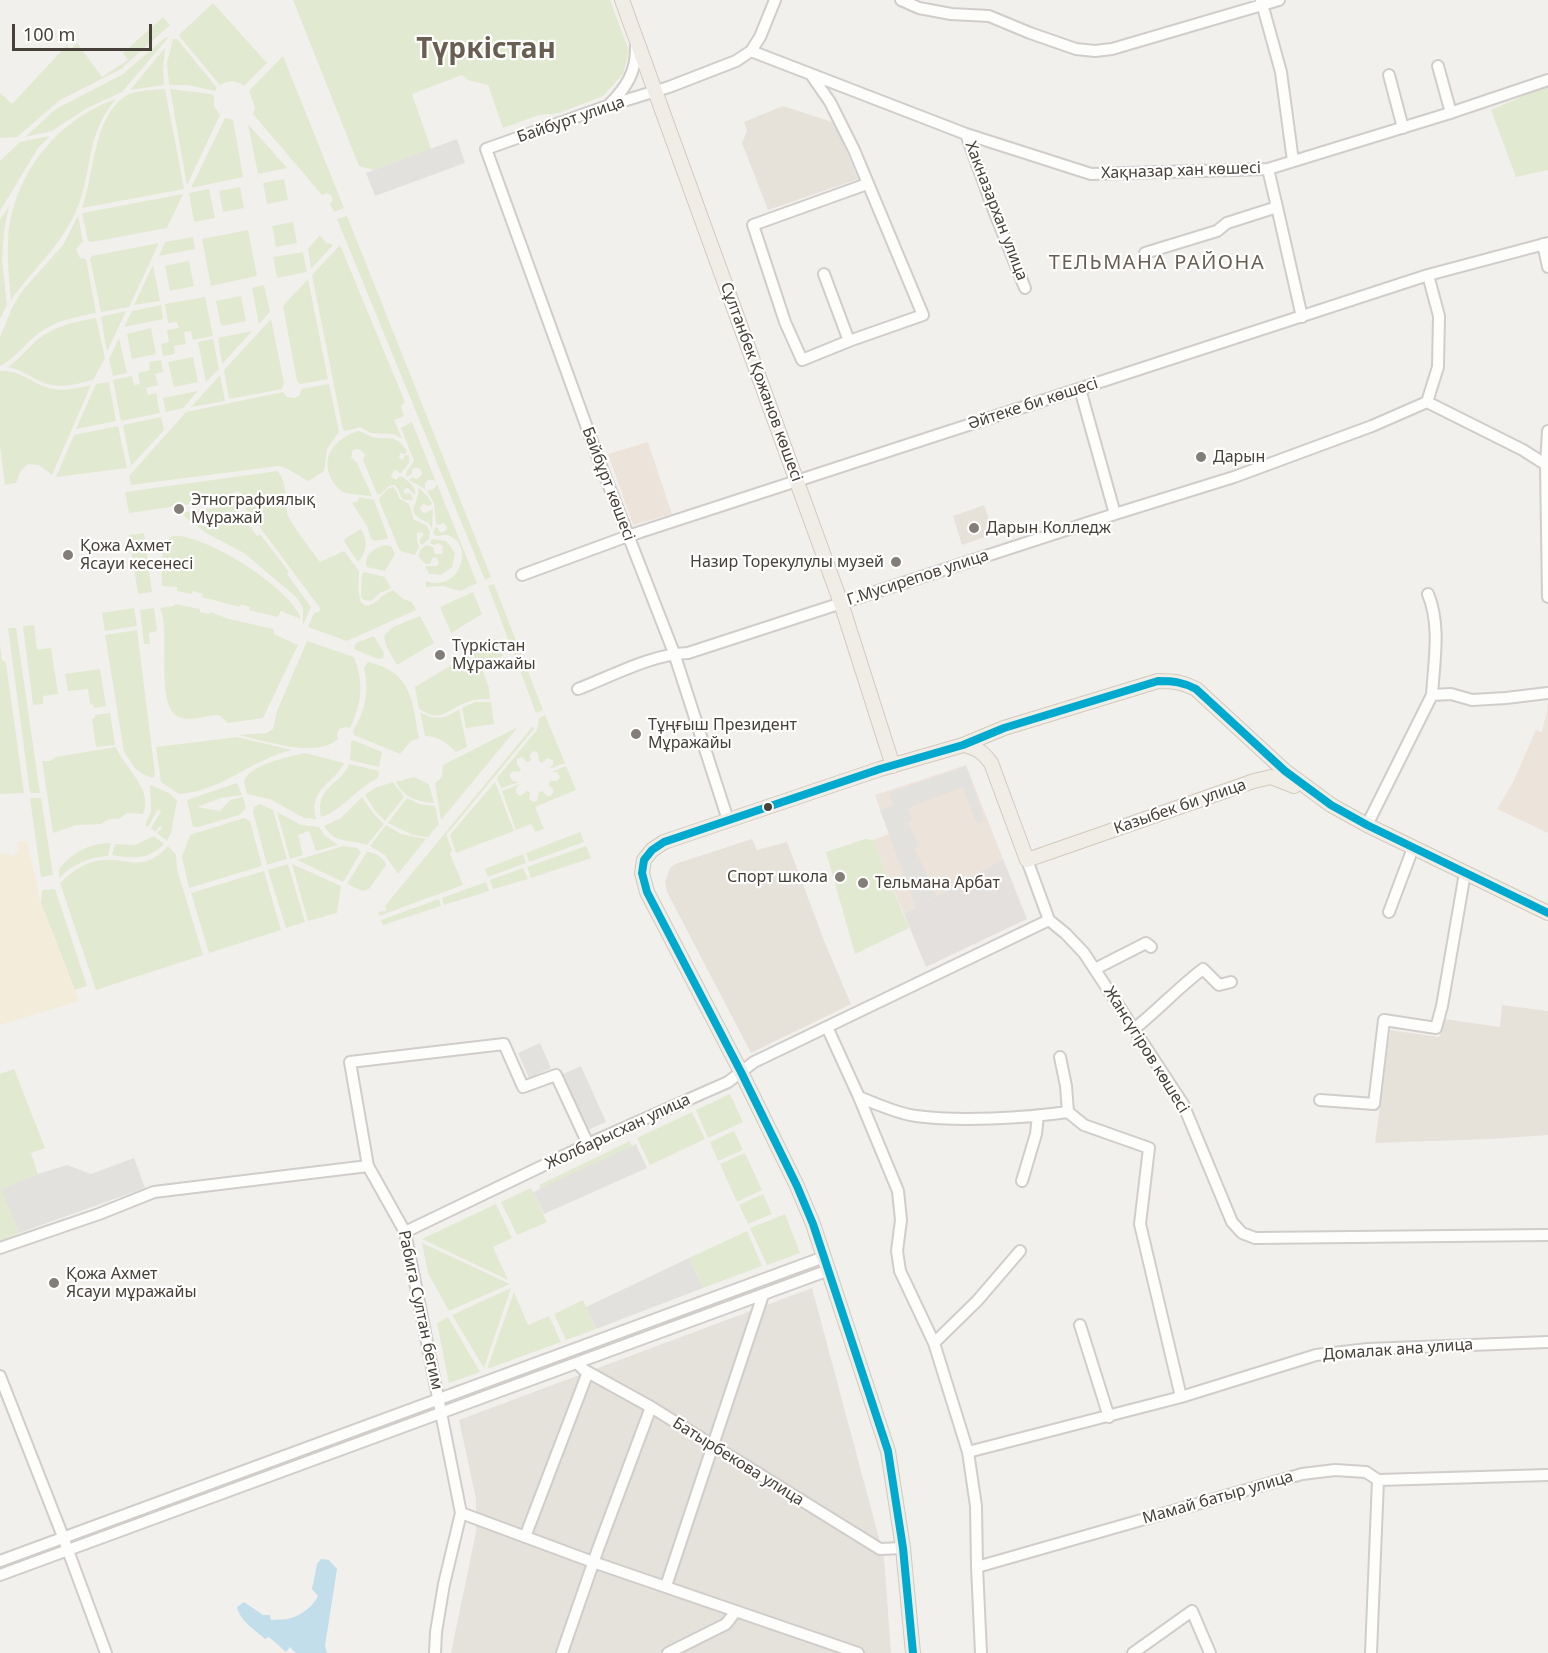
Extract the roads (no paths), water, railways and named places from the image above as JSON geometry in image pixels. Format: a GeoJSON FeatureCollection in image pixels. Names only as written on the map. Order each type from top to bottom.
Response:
{"type":"FeatureCollection","features":[{"type":"Feature","properties":{"kind":"main road","name":"Сұлтанбек Қожанов көшесі"},"geometry":{"type":"LineString","coordinates":[[622,0],[841,603],[893,766]]}},
{"type":"Feature","properties":{"kind":"main road"},"geometry":{"type":"LineString","coordinates":[[913,1653],[903,1548],[888,1451],[813,1224],[797,1186],[741,1072],[646,892],[642,873],[644,860],[652,850],[664,842],[963,745],[1004,728],[1158,681],[1183,682],[1207,699],[1285,771],[1331,805],[1366,825],[1548,913]]}},
{"type":"Feature","properties":{"kind":"main road"},"geometry":{"type":"LineString","coordinates":[[963,745],[974,747],[991,763],[1027,860]]}},
{"type":"Feature","properties":{"kind":"main road"},"geometry":{"type":"LineString","coordinates":[[1254,781],[1265,770],[1268,763],[1266,754]]}},
{"type":"Feature","properties":{"kind":"main road","name":"Казыбек би улица"},"geometry":{"type":"LineString","coordinates":[[1027,860],[1271,777],[1331,805]]}},
{"type":"Feature","properties":{"kind":"street"},"geometry":{"type":"LineString","coordinates":[[751,51],[775,0]]}},
{"type":"Feature","properties":{"kind":"street"},"geometry":{"type":"LineString","coordinates":[[901,0],[919,8],[951,14],[989,16],[1076,49],[1095,51],[1112,49],[1261,2],[1279,0]]}},
{"type":"Feature","properties":{"kind":"street"},"geometry":{"type":"LineString","coordinates":[[1261,2],[1281,72],[1293,161]]}},
{"type":"Feature","properties":{"kind":"street"},"geometry":{"type":"LineString","coordinates":[[608,106],[627,86],[632,75],[636,56],[636,36]]}},
{"type":"Feature","properties":{"kind":"street","name":"Хақназар хан көшесі"},"geometry":{"type":"LineString","coordinates":[[751,51],[966,134],[1091,174],[1268,169],[1451,113],[1548,80]]}},
{"type":"Feature","properties":{"kind":"street","name":"Байбурт улица"},"geometry":{"type":"LineString","coordinates":[[486,149],[656,91],[736,61],[751,51]]}},
{"type":"Feature","properties":{"kind":"street"},"geometry":{"type":"LineString","coordinates":[[1438,66],[1451,113]]}},
{"type":"Feature","properties":{"kind":"street"},"geometry":{"type":"LineString","coordinates":[[1389,75],[1403,128]]}},
{"type":"Feature","properties":{"kind":"street"},"geometry":{"type":"LineString","coordinates":[[812,76],[839,118],[923,315],[802,360],[785,322],[753,225],[867,184]]}},
{"type":"Feature","properties":{"kind":"street","name":"Хакназархан улица"},"geometry":{"type":"LineString","coordinates":[[966,134],[1025,288]]}},
{"type":"Feature","properties":{"kind":"street","name":"Байбұрт көшесі"},"geometry":{"type":"LineString","coordinates":[[486,149],[628,537],[674,653],[729,820]]}},
{"type":"Feature","properties":{"kind":"street"},"geometry":{"type":"LineString","coordinates":[[1268,169],[1302,317]]}},
{"type":"Feature","properties":{"kind":"street"},"geometry":{"type":"LineString","coordinates":[[1145,253],[1217,231],[1227,223],[1277,207]]}},
{"type":"Feature","properties":{"kind":"street"},"geometry":{"type":"LineString","coordinates":[[1545,243],[1548,267]]}},
{"type":"Feature","properties":{"kind":"street","name":"Әйтеке би көшесі"},"geometry":{"type":"LineString","coordinates":[[522,575],[797,481],[1428,275],[1545,243]]}},
{"type":"Feature","properties":{"kind":"street"},"geometry":{"type":"LineString","coordinates":[[824,274],[849,341]]}},
{"type":"Feature","properties":{"kind":"street"},"geometry":{"type":"LineString","coordinates":[[1428,275],[1439,316],[1438,367],[1426,402],[1523,450],[1547,466]]}},
{"type":"Feature","properties":{"kind":"street"},"geometry":{"type":"LineString","coordinates":[[1080,389],[1115,514]]}},
{"type":"Feature","properties":{"kind":"street","name":"Г.Мусирепов улица"},"geometry":{"type":"LineString","coordinates":[[578,689],[674,653],[688,653],[1234,477],[1372,426],[1426,402]]}},
{"type":"Feature","properties":{"kind":"street"},"geometry":{"type":"LineString","coordinates":[[1548,431],[1548,597]]}},
{"type":"Feature","properties":{"kind":"street"},"geometry":{"type":"LineString","coordinates":[[1366,825],[1432,695],[1436,642],[1432,605],[1428,594]]}},
{"type":"Feature","properties":{"kind":"street"},"geometry":{"type":"LineString","coordinates":[[1432,695],[1451,694],[1472,700],[1506,699],[1548,693]]}},
{"type":"Feature","properties":{"kind":"street"},"geometry":{"type":"LineString","coordinates":[[1389,912],[1413,848]]}},
{"type":"Feature","properties":{"kind":"street","name":"Жансүгіров көшесі"},"geometry":{"type":"LineString","coordinates":[[1027,860],[1049,920],[1084,953],[1183,1104],[1232,1222],[1242,1233],[1255,1238],[1548,1235]]}},
{"type":"Feature","properties":{"kind":"street"},"geometry":{"type":"LineString","coordinates":[[1320,1100],[1374,1104],[1384,1020],[1437,1028],[1465,873]]}},
{"type":"Feature","properties":{"kind":"street","name":"Жолбарысхан улица"},"geometry":{"type":"LineString","coordinates":[[405,1232],[588,1144],[728,1082],[754,1062],[1049,920]]}},
{"type":"Feature","properties":{"kind":"street"},"geometry":{"type":"LineString","coordinates":[[1095,969],[1146,943],[1151,947]]}},
{"type":"Feature","properties":{"kind":"street"},"geometry":{"type":"LineString","coordinates":[[1134,1029],[1178,988],[1203,969],[1219,984],[1231,982]]}},
{"type":"Feature","properties":{"kind":"street"},"geometry":{"type":"LineString","coordinates":[[827,1027],[898,1191],[901,1220],[897,1251],[900,1271],[934,1343],[968,1452],[975,1506],[981,1653]]}},
{"type":"Feature","properties":{"kind":"street","name":"Рабига Султан бегим"},"geometry":{"type":"LineString","coordinates":[[461,1513],[405,1232],[368,1166],[350,1062],[504,1044],[524,1087],[556,1075],[588,1144]]}},
{"type":"Feature","properties":{"kind":"street"},"geometry":{"type":"LineString","coordinates":[[1060,1056],[1068,1112],[1084,1125],[1149,1148],[1140,1224],[1181,1396]]}},
{"type":"Feature","properties":{"kind":"street"},"geometry":{"type":"LineString","coordinates":[[859,1097],[914,1116],[1038,1116],[1068,1112]]}},
{"type":"Feature","properties":{"kind":"street"},"geometry":{"type":"LineString","coordinates":[[1022,1181],[1036,1134],[1038,1116]]}},
{"type":"Feature","properties":{"kind":"street"},"geometry":{"type":"LineString","coordinates":[[0,1248],[99,1214],[154,1192],[368,1166]]}},
{"type":"Feature","properties":{"kind":"street"},"geometry":{"type":"LineString","coordinates":[[934,1343],[977,1300],[1020,1251]]}},
{"type":"Feature","properties":{"kind":"street"},"geometry":{"type":"LineString","coordinates":[[0,1575],[763,1294],[826,1264]]}},
{"type":"Feature","properties":{"kind":"street"},"geometry":{"type":"LineString","coordinates":[[0,1561],[440,1399],[826,1264]]}},
{"type":"Feature","properties":{"kind":"street"},"geometry":{"type":"LineString","coordinates":[[666,1586],[763,1294]]}},
{"type":"Feature","properties":{"kind":"street"},"geometry":{"type":"LineString","coordinates":[[1080,1325],[1109,1417]]}},
{"type":"Feature","properties":{"kind":"street","name":"Домалак ана улица"},"geometry":{"type":"LineString","coordinates":[[968,1452],[1109,1417],[1316,1355],[1368,1349],[1548,1342]]}},
{"type":"Feature","properties":{"kind":"street","name":"Батырбекова улица"},"geometry":{"type":"LineString","coordinates":[[577,1363],[588,1372],[651,1407],[880,1549],[903,1548]]}},
{"type":"Feature","properties":{"kind":"street"},"geometry":{"type":"LineString","coordinates":[[525,1537],[588,1372]]}},
{"type":"Feature","properties":{"kind":"street"},"geometry":{"type":"LineString","coordinates":[[0,1376],[64,1538],[106,1653]]}},
{"type":"Feature","properties":{"kind":"street"},"geometry":{"type":"LineString","coordinates":[[562,1653],[593,1562],[651,1407]]}},
{"type":"Feature","properties":{"kind":"street","name":"Мамай батыр улица"},"geometry":{"type":"LineString","coordinates":[[977,1567],[1302,1474],[1366,1472],[1378,1480],[1548,1475]]}},
{"type":"Feature","properties":{"kind":"street"},"geometry":{"type":"LineString","coordinates":[[1371,1653],[1378,1480]]}},
{"type":"Feature","properties":{"kind":"street"},"geometry":{"type":"LineString","coordinates":[[435,1653],[436,1632],[443,1594],[461,1513],[593,1562],[858,1653]]}},
{"type":"Feature","properties":{"kind":"street"},"geometry":{"type":"LineString","coordinates":[[668,1653],[726,1624],[736,1611]]}},
{"type":"Feature","properties":{"kind":"street"},"geometry":{"type":"LineString","coordinates":[[1133,1653],[1192,1611],[1210,1653]]}},
{"type":"Feature","properties":{"kind":"water"},"geometry":{"type":"Polygon","coordinates":[[[321,1559],[329,1560],[337,1569],[325,1646],[327,1653],[296,1653],[290,1647],[286,1652],[269,1637],[265,1639],[248,1625],[241,1617],[237,1607],[244,1602],[263,1615],[270,1615],[271,1620],[289,1619],[299,1615],[311,1606],[318,1596],[312,1589],[317,1564],[321,1559]]]}},
{"type":"Feature","properties":{"kind":"place","name":"Дарын"},"geometry":{"type":"Point","coordinates":[1201,457]}},
{"type":"Feature","properties":{"kind":"place","name":"Этнографиялық Мұражай"},"geometry":{"type":"Point","coordinates":[179,509]}},
{"type":"Feature","properties":{"kind":"place","name":"Дарын Колледж"},"geometry":{"type":"Point","coordinates":[974,528]}},
{"type":"Feature","properties":{"kind":"place","name":"Қожа Ахмет Ясауи кесенесі"},"geometry":{"type":"Point","coordinates":[68,555]}},
{"type":"Feature","properties":{"kind":"place","name":"Назир Торекулулы музей"},"geometry":{"type":"Point","coordinates":[896,562]}},
{"type":"Feature","properties":{"kind":"place","name":"Түркістан Мұражайы"},"geometry":{"type":"Point","coordinates":[440,655]}},
{"type":"Feature","properties":{"kind":"place","name":"Тұңғыш Президент Мұражайы"},"geometry":{"type":"Point","coordinates":[636,734]}},
{"type":"Feature","properties":{"kind":"place","name":"Спорт школа"},"geometry":{"type":"Point","coordinates":[840,877]}},
{"type":"Feature","properties":{"kind":"place","name":"Тельмана Арбат"},"geometry":{"type":"Point","coordinates":[863,883]}},
{"type":"Feature","properties":{"kind":"place","name":"Қожа Ахмет Ясауи мұражайы"},"geometry":{"type":"Point","coordinates":[54,1283]}},
{"type":"Feature","properties":{"kind":"district","name":"Түркістан"},"geometry":{"type":"Point","coordinates":[486,50]}},
{"type":"Feature","properties":{"kind":"district","name":"ТЕЛЬМАНА РАЙОНА"},"geometry":{"type":"Point","coordinates":[1157,263]}}]}
